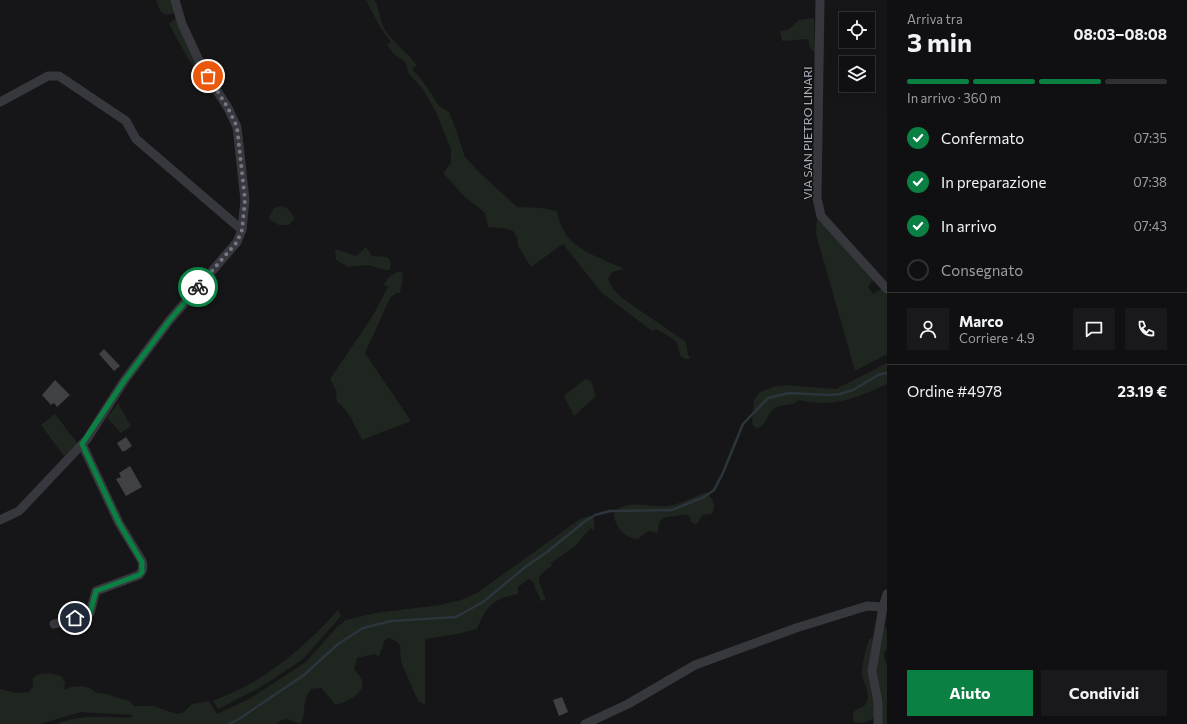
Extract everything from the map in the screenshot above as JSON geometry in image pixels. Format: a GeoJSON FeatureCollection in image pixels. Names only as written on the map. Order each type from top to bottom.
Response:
{"type":"FeatureCollection","features":[{"type":"Feature","properties":{"kind":"street"},"geometry":{"type":"LineString","coordinates":[[0,519],[19,511],[82,444],[124,381],[169,321],[237,242],[242,230],[245,200],[237,127],[228,108],[201,65],[182,24],[175,0]]}},
{"type":"Feature","properties":{"kind":"street","name":"VIA SAN PIETRO LINARI"},"geometry":{"type":"LineString","coordinates":[[820,0],[816,198],[821,216],[887,289]]}},
{"type":"Feature","properties":{"kind":"street"},"geometry":{"type":"LineString","coordinates":[[0,102],[48,76],[59,76],[126,121],[136,139],[242,230]]}},
{"type":"Feature","properties":{"kind":"street"},"geometry":{"type":"LineString","coordinates":[[54,624],[90,613],[96,591],[139,575],[143,568],[142,562],[119,523],[82,444]]}},
{"type":"Feature","properties":{"kind":"street"},"geometry":{"type":"LineString","coordinates":[[878,724],[878,702],[872,671],[883,607],[887,594]]}},
{"type":"Feature","properties":{"kind":"street"},"geometry":{"type":"LineString","coordinates":[[585,724],[628,704],[695,665],[796,628],[867,606],[883,607]]}},
{"type":"Feature","properties":{"kind":"shaded area"},"geometry":{"type":"Polygon","coordinates":[[[156,0],[174,0],[178,12],[166,15],[160,11],[156,0]]]}},
{"type":"Feature","properties":{"kind":"shaded area"},"geometry":{"type":"Polygon","coordinates":[[[366,0],[374,0],[376,2],[385,30],[417,65],[412,69],[422,80],[439,106],[449,112],[465,157],[517,207],[543,208],[557,211],[560,222],[569,239],[583,250],[624,269],[612,272],[608,279],[613,289],[622,298],[686,342],[688,355],[690,357],[689,359],[685,359],[680,356],[676,342],[672,338],[656,329],[652,331],[602,293],[563,244],[531,267],[518,246],[517,237],[513,231],[503,228],[488,227],[485,213],[464,196],[443,173],[451,163],[451,149],[436,112],[422,88],[409,74],[405,62],[394,54],[387,45],[391,42],[380,27],[366,0]]]}},
{"type":"Feature","properties":{"kind":"shaded area"},"geometry":{"type":"Polygon","coordinates":[[[179,15],[223,105],[215,97],[187,57],[169,24],[179,15]]]}},
{"type":"Feature","properties":{"kind":"shaded area"},"geometry":{"type":"Polygon","coordinates":[[[814,18],[815,53],[810,48],[808,39],[782,41],[780,31],[789,29],[799,20],[814,18]]]}},
{"type":"Feature","properties":{"kind":"shaded area"},"geometry":{"type":"Polygon","coordinates":[[[281,206],[287,208],[295,218],[289,225],[279,225],[271,221],[269,217],[274,208],[281,206]]]}},
{"type":"Feature","properties":{"kind":"shaded area"},"geometry":{"type":"Polygon","coordinates":[[[817,215],[875,279],[868,286],[873,294],[883,288],[887,294],[887,354],[855,371],[816,234],[817,215]]]}},
{"type":"Feature","properties":{"kind":"shaded area"},"geometry":{"type":"Polygon","coordinates":[[[366,247],[372,256],[387,257],[390,260],[391,265],[389,270],[368,265],[348,267],[336,260],[336,249],[356,256],[366,247]]]}},
{"type":"Feature","properties":{"kind":"shaded area"},"geometry":{"type":"Polygon","coordinates":[[[401,271],[403,275],[400,293],[397,293],[390,298],[365,353],[411,421],[362,440],[351,418],[345,409],[337,402],[337,392],[330,379],[372,317],[388,287],[384,285],[387,280],[393,274],[401,271]]]}},
{"type":"Feature","properties":{"kind":"shaded area"},"geometry":{"type":"Polygon","coordinates":[[[887,363],[887,384],[876,389],[855,397],[834,402],[823,403],[799,400],[793,404],[781,406],[772,410],[760,427],[756,428],[752,424],[754,400],[760,392],[776,386],[786,385],[836,389],[887,363]]]}},
{"type":"Feature","properties":{"kind":"shaded area"},"geometry":{"type":"Polygon","coordinates":[[[585,379],[591,381],[596,396],[574,416],[564,396],[585,379]]]}},
{"type":"Feature","properties":{"kind":"shaded area"},"geometry":{"type":"Polygon","coordinates":[[[118,403],[131,426],[121,433],[107,418],[118,403]]]}},
{"type":"Feature","properties":{"kind":"shaded area"},"geometry":{"type":"Polygon","coordinates":[[[55,414],[78,444],[64,456],[41,425],[55,414]]]}},
{"type":"Feature","properties":{"kind":"shaded area"},"geometry":{"type":"Polygon","coordinates":[[[707,492],[714,503],[712,514],[703,515],[696,525],[691,522],[690,517],[686,514],[666,517],[660,521],[658,533],[648,531],[638,539],[633,538],[621,531],[614,518],[614,513],[620,508],[626,506],[668,506],[683,502],[707,492]]]}},
{"type":"Feature","properties":{"kind":"shaded area"},"geometry":{"type":"Polygon","coordinates":[[[589,516],[594,519],[594,529],[593,530],[591,528],[574,547],[551,563],[552,566],[540,576],[539,579],[545,600],[541,601],[533,582],[529,579],[518,587],[518,594],[496,601],[488,609],[477,629],[425,639],[425,705],[418,701],[401,662],[400,645],[396,641],[388,638],[385,640],[379,656],[374,654],[357,658],[354,669],[360,676],[362,688],[355,696],[336,705],[321,688],[311,689],[306,698],[304,715],[301,724],[285,719],[277,724],[56,724],[84,717],[130,718],[133,715],[81,712],[40,724],[0,724],[0,689],[16,693],[29,692],[33,686],[33,678],[39,674],[46,673],[61,676],[65,682],[64,690],[71,687],[82,686],[90,688],[97,693],[107,694],[130,701],[134,706],[153,706],[177,714],[184,712],[192,704],[209,701],[217,714],[249,699],[306,662],[336,628],[346,620],[375,613],[440,605],[461,600],[477,593],[580,519],[589,516]]]}},
{"type":"Feature","properties":{"kind":"shaded area"},"geometry":{"type":"Polygon","coordinates":[[[338,610],[341,616],[303,659],[261,687],[218,709],[213,701],[247,686],[287,659],[308,641],[338,610]]]}},
{"type":"Feature","properties":{"kind":"shaded area"},"geometry":{"type":"Polygon","coordinates":[[[883,623],[887,630],[887,649],[884,652],[884,658],[887,665],[887,724],[879,724],[873,671],[883,623]]]}},
{"type":"Feature","properties":{"kind":"shaded area"},"geometry":{"type":"Polygon","coordinates":[[[870,638],[874,639],[876,700],[874,718],[869,721],[857,723],[854,722],[854,713],[863,707],[868,697],[862,671],[863,661],[870,638]]]}},
{"type":"Feature","properties":{"kind":"building"},"geometry":{"type":"Polygon","coordinates":[[[104,349],[120,366],[114,371],[99,354],[104,349]]]}},
{"type":"Feature","properties":{"kind":"building"},"geometry":{"type":"Polygon","coordinates":[[[55,380],[70,395],[57,407],[54,403],[51,405],[42,395],[55,380]]]}},
{"type":"Feature","properties":{"kind":"building"},"geometry":{"type":"Polygon","coordinates":[[[126,437],[132,446],[125,451],[122,451],[117,443],[126,437]]]}},
{"type":"Feature","properties":{"kind":"building"},"geometry":{"type":"Polygon","coordinates":[[[130,466],[142,487],[126,496],[116,479],[121,477],[119,473],[130,466]]]}},
{"type":"Feature","properties":{"kind":"building"},"geometry":{"type":"Polygon","coordinates":[[[562,697],[568,712],[559,716],[553,700],[562,697]]]}},
{"type":"Feature","properties":{"kind":"waterway"},"geometry":{"type":"LineString","coordinates":[[229,724],[239,719],[304,675],[338,644],[363,628],[391,621],[456,617],[483,602],[524,568],[595,515],[610,511],[672,510],[704,497],[714,490],[722,475],[743,424],[768,398],[789,393],[840,394],[853,390],[878,375],[887,373]]}},
{"type":"Feature","properties":{"kind":"way so far"},"geometry":{"type":"LineString","coordinates":[[198,287],[237,242],[242,230],[245,200],[237,127],[228,108],[208,76]]}},
{"type":"Feature","properties":{"kind":"route"},"geometry":{"type":"LineString","coordinates":[[75,618],[90,613],[96,591],[139,575],[143,568],[143,564],[119,523],[82,444],[87,439],[124,381],[169,321],[198,287]]}}]}
